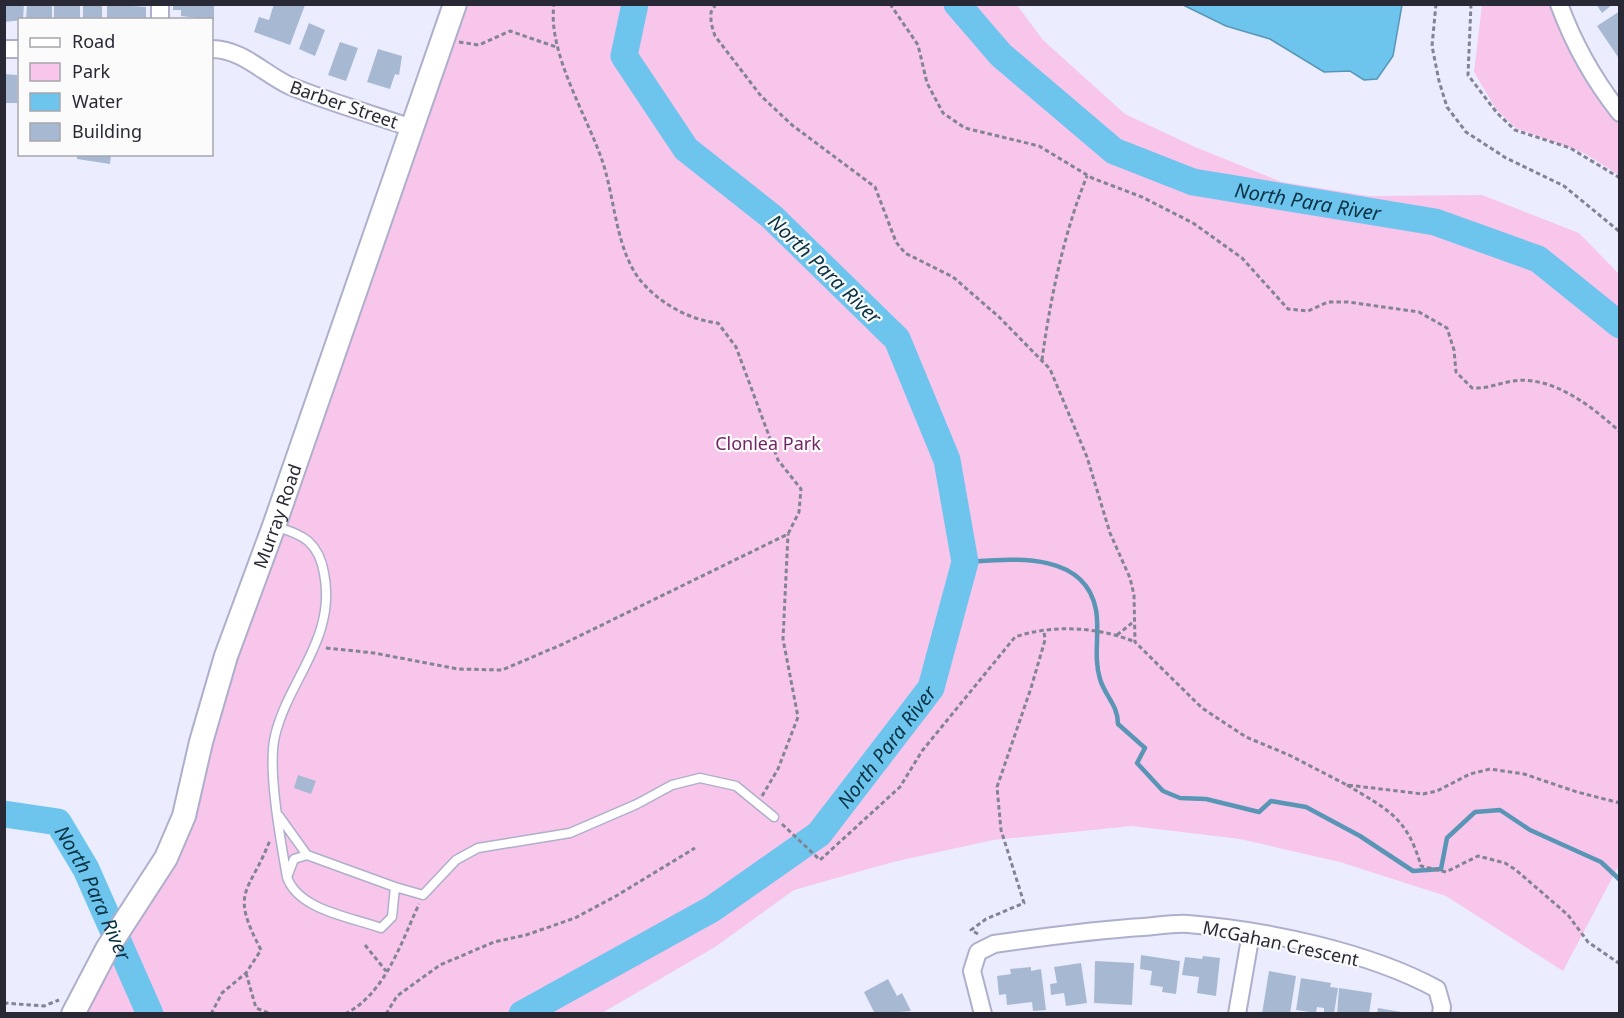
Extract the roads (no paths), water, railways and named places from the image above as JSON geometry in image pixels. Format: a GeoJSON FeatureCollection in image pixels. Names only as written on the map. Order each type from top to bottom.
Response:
{"type":"FeatureCollection","features":[{"type":"Feature","properties":{"kind":"street","name":"Murray Road"},"geometry":{"type":"LineString","coordinates":[[75,1009],[138,899],[166,858],[184,816],[201,742],[226,656],[274,526],[455,4]]}},
{"type":"Feature","properties":{"kind":"street"},"geometry":{"type":"LineString","coordinates":[[1559,4],[1571,36],[1588,69],[1620,113]]}},
{"type":"Feature","properties":{"kind":"street","name":"Barber Street"},"geometry":{"type":"LineString","coordinates":[[213,49],[234,54],[252,62],[293,87],[412,128]]}},
{"type":"Feature","properties":{"kind":"street","name":"McGahan Crescent"},"geometry":{"type":"LineString","coordinates":[[983,1014],[972,970],[978,952],[994,944],[1107,929],[1187,924],[1251,933],[1333,950],[1409,974],[1437,989],[1442,1010]]}},
{"type":"Feature","properties":{"kind":"street"},"geometry":{"type":"LineString","coordinates":[[1237,1014],[1251,933]]}},
{"type":"Feature","properties":{"kind":"lane"},"geometry":{"type":"LineString","coordinates":[[274,526],[306,540],[319,556],[323,569],[326,600],[315,647],[275,736],[273,764],[287,877],[291,889],[313,905],[381,928],[392,917],[395,888]]}},
{"type":"Feature","properties":{"kind":"lane"},"geometry":{"type":"LineString","coordinates":[[279,816],[307,855],[395,888],[423,895],[465,853],[478,848],[570,833],[637,804],[672,785],[700,778],[735,786],[757,801],[774,817]]}},
{"type":"Feature","properties":{"kind":"lane"},"geometry":{"type":"LineString","coordinates":[[287,877],[294,859],[307,855]]}},
{"type":"Feature","properties":{"kind":"water"},"geometry":{"type":"Polygon","coordinates":[[[1183,5],[1402,5],[1393,56],[1377,79],[1364,80],[1350,71],[1324,72],[1270,39],[1226,26],[1183,5]]]}},
{"type":"Feature","properties":{"kind":"waterway","name":"North Para River"},"geometry":{"type":"LineString","coordinates":[[522,1014],[712,909],[819,834],[931,688],[965,562],[947,460],[897,339],[772,217],[686,149],[624,56],[635,4]]}},
{"type":"Feature","properties":{"kind":"waterway","name":"North Para River"},"geometry":{"type":"LineString","coordinates":[[957,4],[1001,55],[1114,151],[1193,182],[1435,222],[1538,259],[1620,325]]}},
{"type":"Feature","properties":{"kind":"waterway"},"geometry":{"type":"LineString","coordinates":[[965,562],[1003,560],[1044,562],[1062,568],[1077,577],[1089,591],[1096,610],[1097,662],[1102,685],[1114,706],[1118,724],[1145,748],[1137,763],[1163,791],[1180,798],[1206,799],[1259,812],[1271,801],[1306,807],[1360,836],[1413,871],[1441,869],[1447,838],[1475,812],[1500,810],[1530,830],[1601,862],[1620,880]]}},
{"type":"Feature","properties":{"kind":"waterway","name":"North Para River"},"geometry":{"type":"LineString","coordinates":[[4,814],[58,822],[86,869],[150,1014]]}},
{"type":"Feature","properties":{"kind":"park label","name":"Clonlea Park"},"geometry":{"type":"Point","coordinates":[768,443]}}]}
